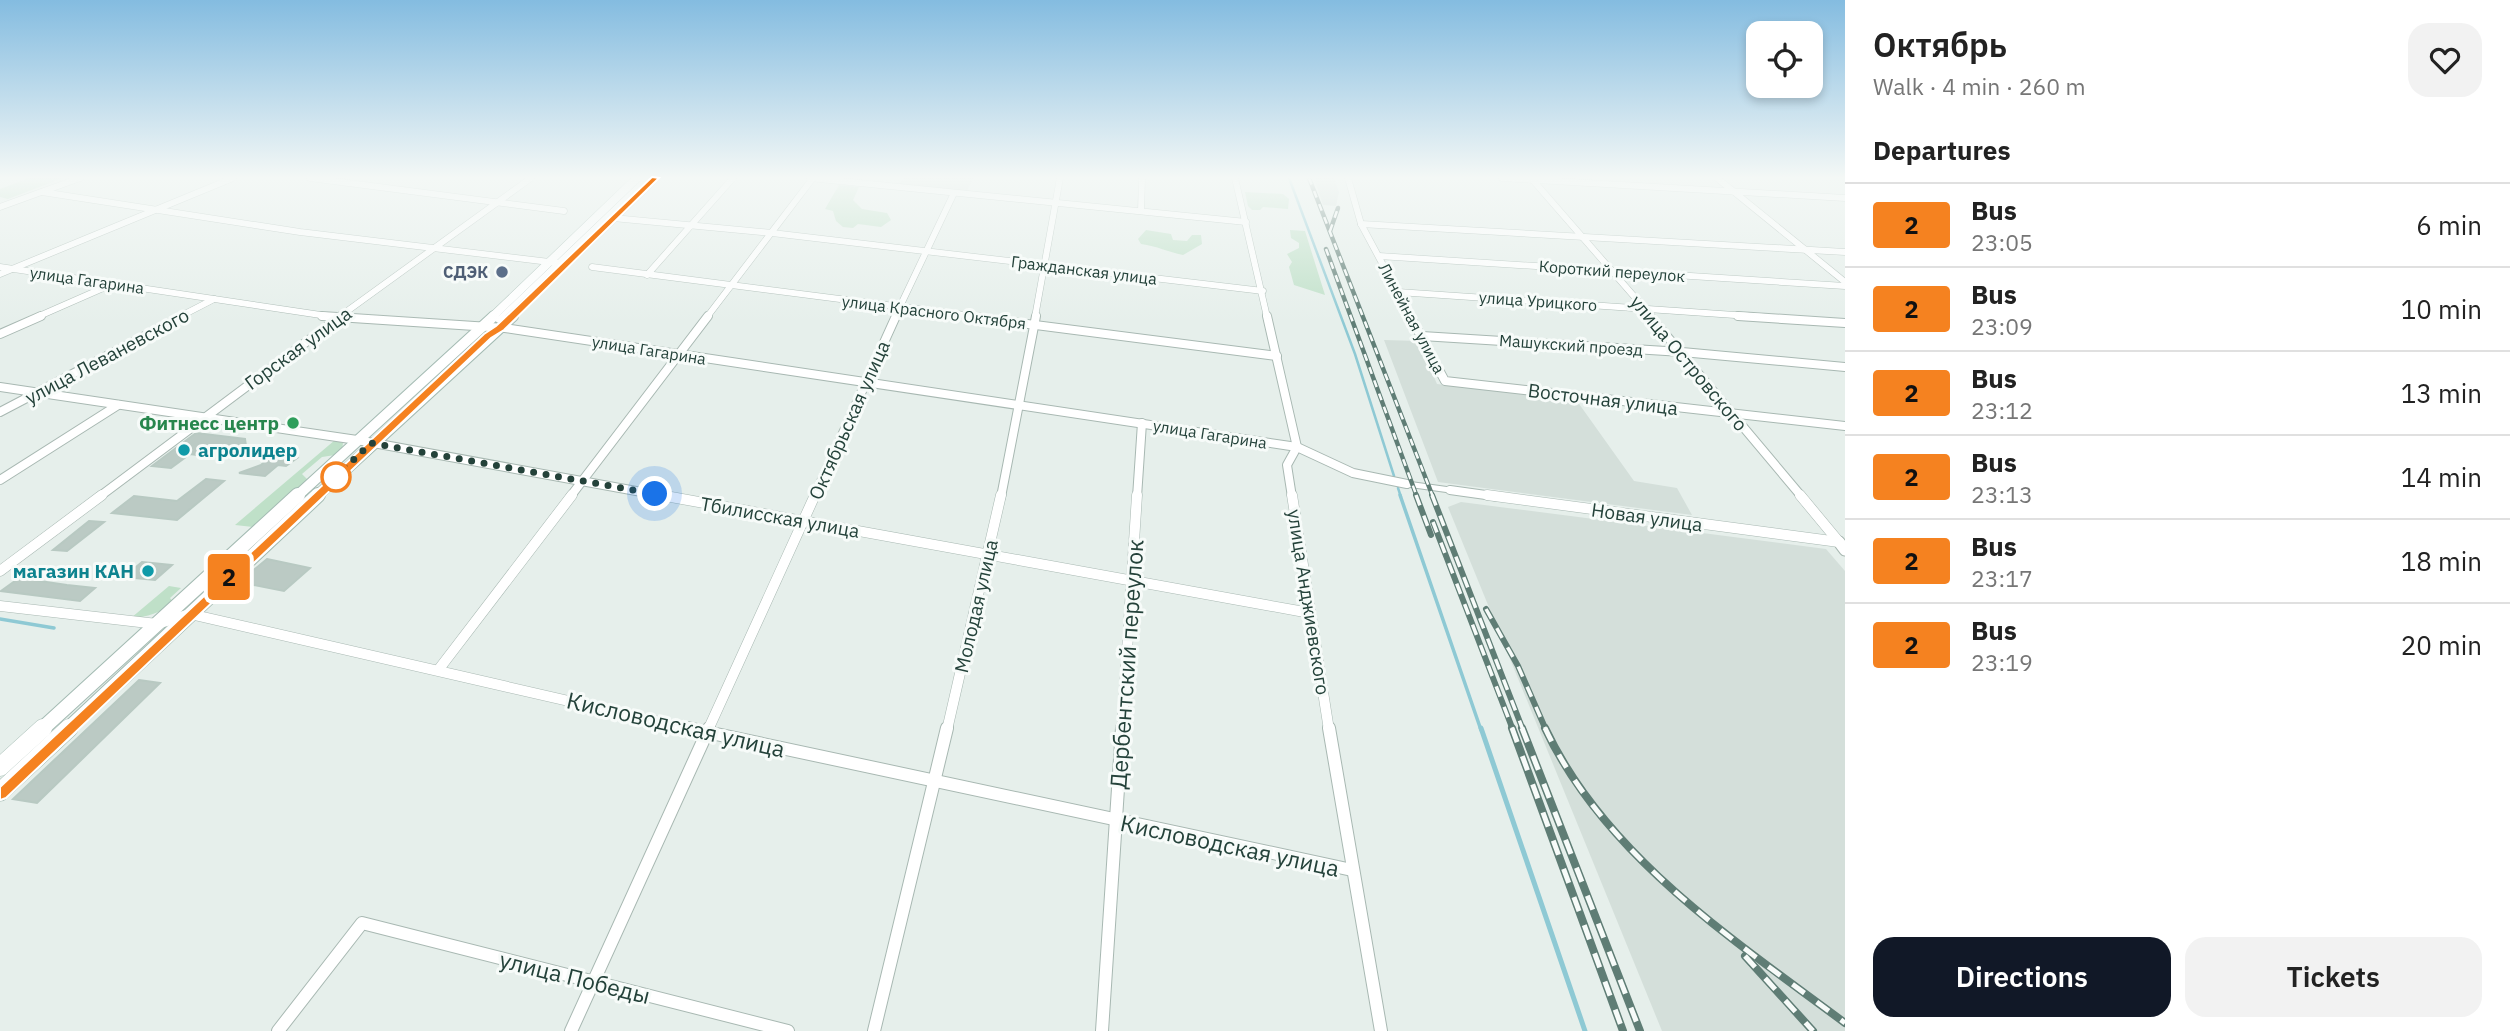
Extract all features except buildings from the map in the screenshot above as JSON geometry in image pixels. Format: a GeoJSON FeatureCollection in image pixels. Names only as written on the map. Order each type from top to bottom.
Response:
{"type":"FeatureCollection","features":[{"type":"Feature","properties":{"kind":"main road"},"geometry":{"type":"LineString","coordinates":[[0,792],[488,336],[593,226]]}},
{"type":"Feature","properties":{"kind":"main road"},"geometry":{"type":"LineString","coordinates":[[0,767],[477,327],[603,226]]}},
{"type":"Feature","properties":{"kind":"street"},"geometry":{"type":"LineString","coordinates":[[0,274],[116,226]]}},
{"type":"Feature","properties":{"kind":"street"},"geometry":{"type":"LineString","coordinates":[[262,226],[557,264],[597,226]]}},
{"type":"Feature","properties":{"kind":"street","name":"Горская улица"},"geometry":{"type":"LineString","coordinates":[[0,571],[338,318],[467,226]]}},
{"type":"Feature","properties":{"kind":"street"},"geometry":{"type":"LineString","coordinates":[[647,275],[688,226]]}},
{"type":"Feature","properties":{"kind":"street","name":"Гражданская улица"},"geometry":{"type":"LineString","coordinates":[[701,226],[1263,291]]}},
{"type":"Feature","properties":{"kind":"street"},"geometry":{"type":"LineString","coordinates":[[439,669],[676,355],[733,286],[777,226]]}},
{"type":"Feature","properties":{"kind":"street","name":"Октябрьская улица"},"geometry":{"type":"LineString","coordinates":[[571,1031],[864,382],[939,226]]}},
{"type":"Feature","properties":{"kind":"street","name":"Молодая улица"},"geometry":{"type":"LineString","coordinates":[[874,1031],[989,554],[1020,405],[1051,226]]}},
{"type":"Feature","properties":{"kind":"street","name":"улица Анджиевского"},"geometry":{"type":"LineString","coordinates":[[1247,226],[1297,447],[1287,466],[1352,870],[1381,1031]]}},
{"type":"Feature","properties":{"kind":"street","name":"Линейная улица"},"geometry":{"type":"LineString","coordinates":[[1363,226],[1445,380]]}},
{"type":"Feature","properties":{"kind":"street"},"geometry":{"type":"LineString","coordinates":[[1410,226],[1845,253]]}},
{"type":"Feature","properties":{"kind":"street","name":"улица Островского"},"geometry":{"type":"LineString","coordinates":[[1572,226],[1682,352],[1843,545]]}},
{"type":"Feature","properties":{"kind":"street"},"geometry":{"type":"LineString","coordinates":[[1776,226],[1845,284]]}},
{"type":"Feature","properties":{"kind":"street","name":"Короткий переулок"},"geometry":{"type":"LineString","coordinates":[[1379,256],[1845,284]]}},
{"type":"Feature","properties":{"kind":"street","name":"улица Гагарина"},"geometry":{"type":"LineString","coordinates":[[0,267],[338,318],[477,327],[499,324],[676,355],[1297,447]]}},
{"type":"Feature","properties":{"kind":"street","name":"улица Красного Октября"},"geometry":{"type":"LineString","coordinates":[[592,267],[1277,356]]}},
{"type":"Feature","properties":{"kind":"street"},"geometry":{"type":"LineString","coordinates":[[0,334],[112,284]]}},
{"type":"Feature","properties":{"kind":"street","name":"улица Урицкого"},"geometry":{"type":"LineString","coordinates":[[1398,292],[1845,323]]}},
{"type":"Feature","properties":{"kind":"street","name":"улица Леваневского"},"geometry":{"type":"LineString","coordinates":[[0,412],[214,299]]}},
{"type":"Feature","properties":{"kind":"street","name":"Машукский проезд"},"geometry":{"type":"LineString","coordinates":[[1422,336],[1682,352],[1845,367]]}},
{"type":"Feature","properties":{"kind":"street","name":"Восточная улица"},"geometry":{"type":"LineString","coordinates":[[1445,380],[1845,426]]}},
{"type":"Feature","properties":{"kind":"street","name":"Тбилисская улица"},"geometry":{"type":"LineString","coordinates":[[0,387],[357,440],[1310,613]]}},
{"type":"Feature","properties":{"kind":"street"},"geometry":{"type":"LineString","coordinates":[[0,480],[118,405]]}},
{"type":"Feature","properties":{"kind":"street","name":"Дербентский переулок"},"geometry":{"type":"LineString","coordinates":[[1102,1031],[1142,423]]}},
{"type":"Feature","properties":{"kind":"street"},"geometry":{"type":"LineString","coordinates":[[1297,447],[1353,473],[1450,490]]}},
{"type":"Feature","properties":{"kind":"street","name":"Новая улица"},"geometry":{"type":"LineString","coordinates":[[1450,490],[1843,545]]}},
{"type":"Feature","properties":{"kind":"street","name":"Кисловодская улица"},"geometry":{"type":"LineString","coordinates":[[0,606],[157,624],[190,614],[706,732],[1352,870]]}},
{"type":"Feature","properties":{"kind":"street","name":"улица Победы"},"geometry":{"type":"LineString","coordinates":[[278,1031],[362,923],[788,1031]]}},
{"type":"Feature","properties":{"kind":"shaded area"},"geometry":{"type":"Polygon","coordinates":[[[1384,340],[1418,341],[1437,384],[1577,401],[1634,481],[1677,488],[1692,515],[1438,482],[1384,340]]]}},
{"type":"Feature","properties":{"kind":"shaded area"},"geometry":{"type":"Polygon","coordinates":[[[1461,502],[1826,549],[1845,571],[1845,1031],[1662,1031],[1448,507],[1461,502]]]}},
{"type":"Feature","properties":{"kind":"green space"},"geometry":{"type":"Polygon","coordinates":[[[1146,230],[1171,234],[1173,240],[1187,241],[1192,235],[1201,235],[1202,244],[1183,255],[1178,254],[1141,244],[1138,239],[1146,230]]]}},
{"type":"Feature","properties":{"kind":"green space"},"geometry":{"type":"Polygon","coordinates":[[[1290,230],[1305,231],[1325,295],[1294,285],[1289,267],[1292,262],[1287,254],[1299,248],[1299,243],[1291,238],[1290,230]]]}},
{"type":"Feature","properties":{"kind":"green space"},"geometry":{"type":"Polygon","coordinates":[[[335,440],[343,443],[342,450],[335,455],[322,457],[302,474],[308,480],[253,527],[235,525],[335,440]]]}},
{"type":"Feature","properties":{"kind":"green space"},"geometry":{"type":"Polygon","coordinates":[[[169,586],[181,588],[170,598],[173,602],[154,614],[131,618],[169,586]]]}},
{"type":"Feature","properties":{"kind":"waterway"},"geometry":{"type":"LineString","coordinates":[[1307,226],[1355,354],[1394,476]]}},
{"type":"Feature","properties":{"kind":"waterway"},"geometry":{"type":"LineString","coordinates":[[1398,488],[1401,497]]}},
{"type":"Feature","properties":{"kind":"waterway"},"geometry":{"type":"LineString","coordinates":[[1400,495],[1481,730]]}},
{"type":"Feature","properties":{"kind":"waterway"},"geometry":{"type":"LineString","coordinates":[[0,619],[54,628]]}},
{"type":"Feature","properties":{"kind":"waterway"},"geometry":{"type":"LineString","coordinates":[[1481,728],[1585,1031]]}},
{"type":"Feature","properties":{"kind":"railway"},"geometry":{"type":"LineString","coordinates":[[1328,226],[1433,497]]}},
{"type":"Feature","properties":{"kind":"railway"},"geometry":{"type":"LineString","coordinates":[[1330,231],[1332,226]]}},
{"type":"Feature","properties":{"kind":"railway"},"geometry":{"type":"LineString","coordinates":[[1326,249],[1417,497]]}},
{"type":"Feature","properties":{"kind":"railway"},"geometry":{"type":"LineString","coordinates":[[1416,495],[1431,535]]}},
{"type":"Feature","properties":{"kind":"railway"},"geometry":{"type":"LineString","coordinates":[[1432,495],[1523,730]]}},
{"type":"Feature","properties":{"kind":"railway"},"geometry":{"type":"LineString","coordinates":[[1433,522],[1513,730]]}},
{"type":"Feature","properties":{"kind":"railway"},"geometry":{"type":"LineString","coordinates":[[1486,609],[1518,666],[1546,729]]}},
{"type":"Feature","properties":{"kind":"railway"},"geometry":{"type":"LineString","coordinates":[[1512,728],[1623,1031]]}},
{"type":"Feature","properties":{"kind":"railway"},"geometry":{"type":"LineString","coordinates":[[1522,728],[1640,1031]]}},
{"type":"Feature","properties":{"kind":"railway"},"geometry":{"type":"LineString","coordinates":[[1546,729],[1571,774],[1602,817],[1637,856],[1676,893],[1718,927],[1845,1023]]}},
{"type":"Feature","properties":{"kind":"railway"},"geometry":{"type":"LineString","coordinates":[[1745,956],[1813,1031]]}},
{"type":"Feature","properties":{"kind":"bus line","name":"2"},"geometry":{"type":"LineString","coordinates":[[0,792],[371,443],[500,328],[605,226]]}},
{"type":"Feature","properties":{"kind":"place","name":"СДЭК"},"geometry":{"type":"Point","coordinates":[502,272]}},
{"type":"Feature","properties":{"kind":"place","name":"Фитнесс центр"},"geometry":{"type":"Point","coordinates":[293,423]}},
{"type":"Feature","properties":{"kind":"place","name":"агролидер"},"geometry":{"type":"Point","coordinates":[184,450]}},
{"type":"Feature","properties":{"kind":"place","name":"магазин КАН"},"geometry":{"type":"Point","coordinates":[148,571]}},
{"type":"Feature","properties":{"kind":"route"},"geometry":{"type":"LineString","coordinates":[[336,477],[331,481],[371,443],[655,494]]}}]}
